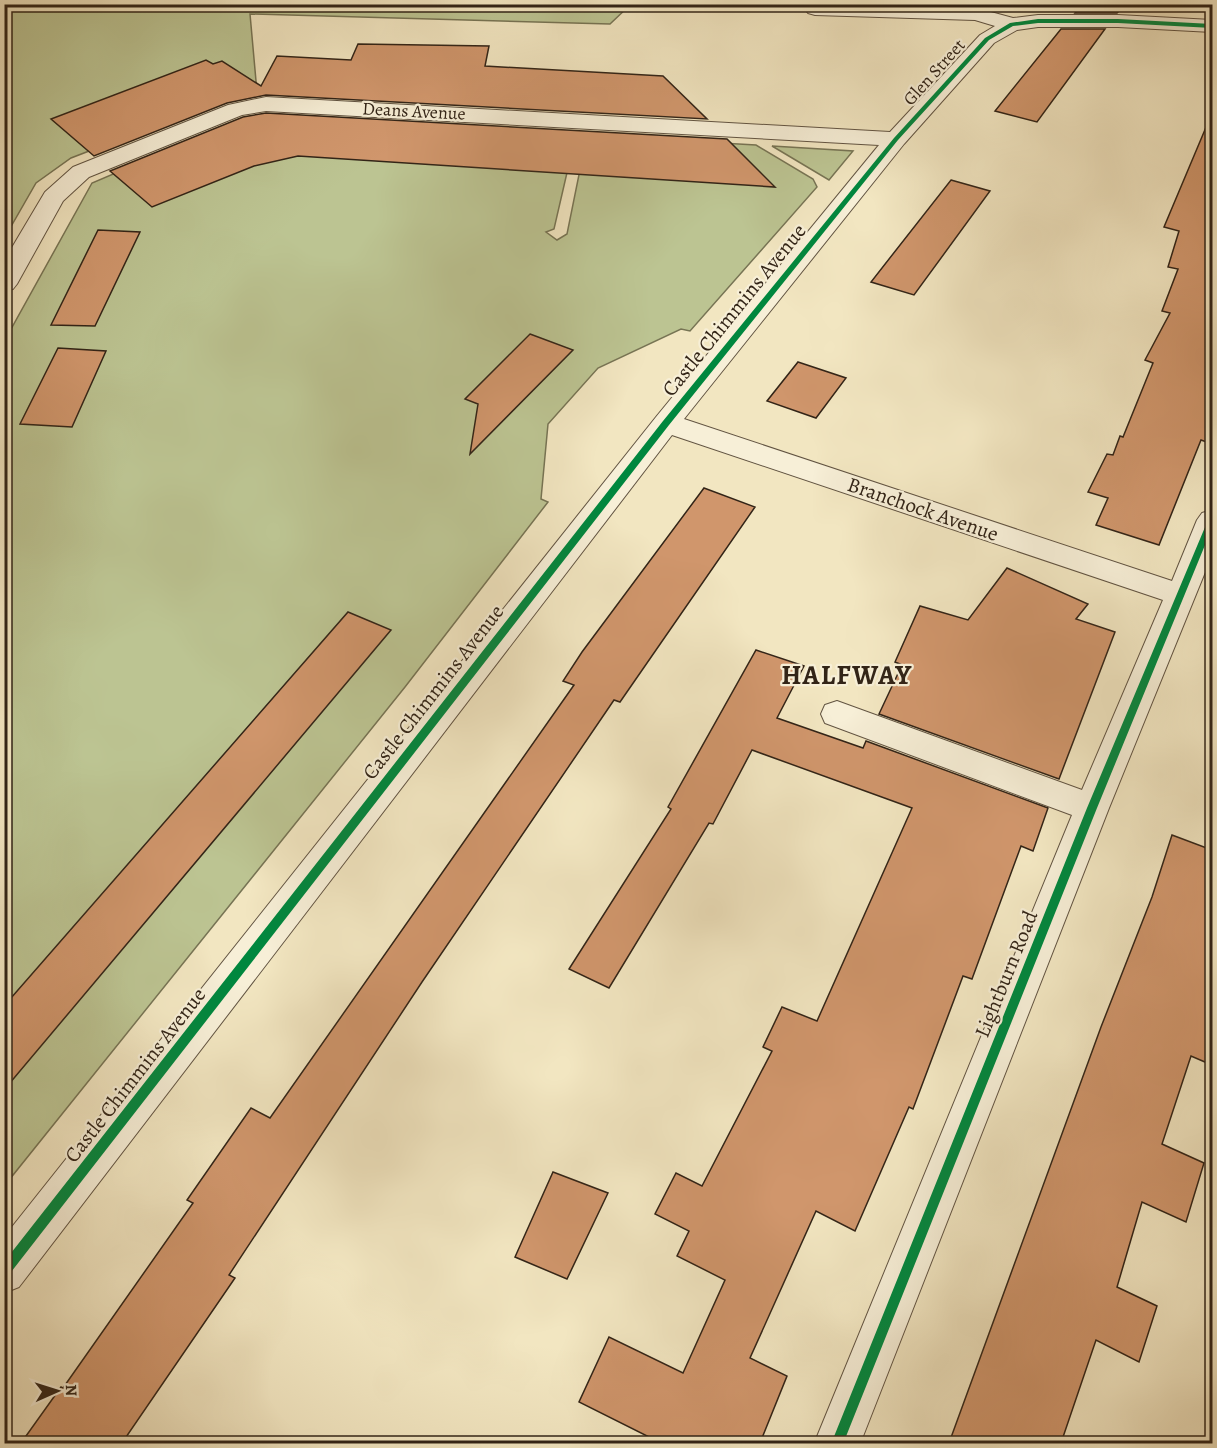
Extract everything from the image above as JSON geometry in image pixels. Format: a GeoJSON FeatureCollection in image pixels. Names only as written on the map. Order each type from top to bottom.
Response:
{"type":"FeatureCollection","features":[{"type":"Feature","properties":{"kind":"street"},"geometry":{"type":"LineString","coordinates":[[814,9],[976,14],[1012,24]]}},
{"type":"Feature","properties":{"kind":"street","name":"Glen Street"},"geometry":{"type":"LineString","coordinates":[[896,139],[987,39],[1012,24],[1118,21],[1212,26]]}},
{"type":"Feature","properties":{"kind":"street","name":"Deans Avenue"},"geometry":{"type":"LineString","coordinates":[[4,284],[53,197],[81,172],[236,110],[266,104],[896,139]]}},
{"type":"Feature","properties":{"kind":"street","name":"Castle Chimmins Avenue"},"geometry":{"type":"LineString","coordinates":[[4,1272],[666,423],[896,139]]}},
{"type":"Feature","properties":{"kind":"street","name":"Branchock Avenue"},"geometry":{"type":"LineString","coordinates":[[666,423],[1180,595]]}},
{"type":"Feature","properties":{"kind":"street","name":"Lightburn Road"},"geometry":{"type":"LineString","coordinates":[[837,1443],[1092,808],[1212,520]]}},
{"type":"Feature","properties":{"kind":"street"},"geometry":{"type":"LineString","coordinates":[[837,714],[1092,808]]}},
{"type":"Feature","properties":{"kind":"green space"},"geometry":{"type":"Polygon","coordinates":[[[5,5],[630,5],[610,24],[250,14],[257,92],[206,106],[71,158],[36,183],[5,237],[5,5]]]}},
{"type":"Feature","properties":{"kind":"green space"},"geometry":{"type":"Polygon","coordinates":[[[599,136],[756,145],[813,179],[817,187],[690,331],[681,329],[598,368],[548,424],[541,499],[548,502],[405,687],[5,1185],[5,340],[92,183],[139,163],[575,138],[554,229],[546,232],[557,240],[567,234],[586,140],[599,136]]]}},
{"type":"Feature","properties":{"kind":"green space"},"geometry":{"type":"Polygon","coordinates":[[[772,146],[853,151],[829,180],[772,146]]]}},
{"type":"Feature","properties":{"kind":"building"},"geometry":{"type":"Polygon","coordinates":[[[1082,4],[1113,4],[1120,10],[1117,13],[1075,13],[1082,4]]]}},
{"type":"Feature","properties":{"kind":"building"},"geometry":{"type":"Polygon","coordinates":[[[1061,29],[1105,29],[1037,122],[995,111],[1061,29]]]}},
{"type":"Feature","properties":{"kind":"building"},"geometry":{"type":"Polygon","coordinates":[[[358,44],[489,46],[485,66],[663,76],[707,119],[266,95],[227,103],[94,156],[51,119],[206,60],[213,64],[222,61],[261,86],[277,56],[351,60],[358,44]]]}},
{"type":"Feature","properties":{"kind":"building"},"geometry":{"type":"Polygon","coordinates":[[[266,113],[727,139],[775,187],[298,156],[254,166],[152,207],[110,171],[243,117],[266,113]]]}},
{"type":"Feature","properties":{"kind":"building"},"geometry":{"type":"Polygon","coordinates":[[[1212,113],[1212,444],[1201,440],[1159,545],[1096,525],[1108,498],[1088,492],[1107,454],[1113,455],[1120,436],[1123,437],[1153,363],[1145,360],[1170,313],[1162,311],[1178,269],[1168,267],[1179,231],[1164,227],[1212,113]]]}},
{"type":"Feature","properties":{"kind":"building"},"geometry":{"type":"Polygon","coordinates":[[[951,180],[990,191],[914,295],[871,282],[951,180]]]}},
{"type":"Feature","properties":{"kind":"building"},"geometry":{"type":"Polygon","coordinates":[[[98,230],[140,232],[95,326],[51,325],[98,230]]]}},
{"type":"Feature","properties":{"kind":"building"},"geometry":{"type":"Polygon","coordinates":[[[530,334],[573,350],[470,454],[478,404],[465,399],[530,334]]]}},
{"type":"Feature","properties":{"kind":"building"},"geometry":{"type":"Polygon","coordinates":[[[58,348],[106,351],[72,427],[20,424],[58,348]]]}},
{"type":"Feature","properties":{"kind":"building"},"geometry":{"type":"Polygon","coordinates":[[[798,362],[846,378],[816,418],[767,401],[798,362]]]}},
{"type":"Feature","properties":{"kind":"building"},"geometry":{"type":"Polygon","coordinates":[[[704,488],[755,507],[620,702],[614,700],[422,982],[229,1275],[235,1278],[122,1443],[21,1443],[61,1387],[63,1388],[193,1203],[187,1200],[251,1108],[270,1118],[574,685],[563,681],[582,652],[704,488]]]}},
{"type":"Feature","properties":{"kind":"building"},"geometry":{"type":"Polygon","coordinates":[[[1007,568],[1088,604],[1076,619],[1115,632],[1059,779],[879,714],[902,665],[895,662],[920,606],[968,620],[1007,568]]]}},
{"type":"Feature","properties":{"kind":"building"},"geometry":{"type":"Polygon","coordinates":[[[348,612],[391,630],[4,1090],[4,1006],[348,612]]]}},
{"type":"Feature","properties":{"kind":"building"},"geometry":{"type":"Polygon","coordinates":[[[756,650],[804,666],[777,718],[863,748],[866,741],[1048,808],[1033,851],[1021,846],[972,979],[963,976],[913,1109],[909,1107],[855,1231],[816,1211],[750,1358],[787,1376],[760,1443],[661,1443],[579,1402],[609,1337],[683,1373],[725,1280],[677,1256],[689,1231],[655,1214],[676,1173],[702,1186],[772,1051],[763,1047],[782,1007],[817,1021],[912,808],[752,750],[713,824],[709,823],[609,988],[569,969],[671,809],[668,807],[756,650]]]}},
{"type":"Feature","properties":{"kind":"building"},"geometry":{"type":"Polygon","coordinates":[[[1172,835],[1212,850],[1212,1065],[1191,1056],[1162,1144],[1204,1163],[1186,1222],[1142,1202],[1117,1287],[1157,1306],[1139,1362],[1096,1340],[1061,1443],[949,1443],[1101,1027],[1152,897],[1172,835]]]}},
{"type":"Feature","properties":{"kind":"building"},"geometry":{"type":"Polygon","coordinates":[[[553,1172],[608,1193],[567,1279],[515,1257],[553,1172]]]}},
{"type":"Feature","properties":{"kind":"cycle path"},"geometry":{"type":"LineString","coordinates":[[4,1272],[666,423],[896,139],[987,39],[1012,24],[1038,21],[1118,21],[1212,26]]}},
{"type":"Feature","properties":{"kind":"cycle path"},"geometry":{"type":"LineString","coordinates":[[837,1444],[1092,808],[1212,520]]}},
{"type":"Feature","properties":{"kind":"district","name":"HALFWAY"},"geometry":{"type":"Point","coordinates":[847,675]}}]}
